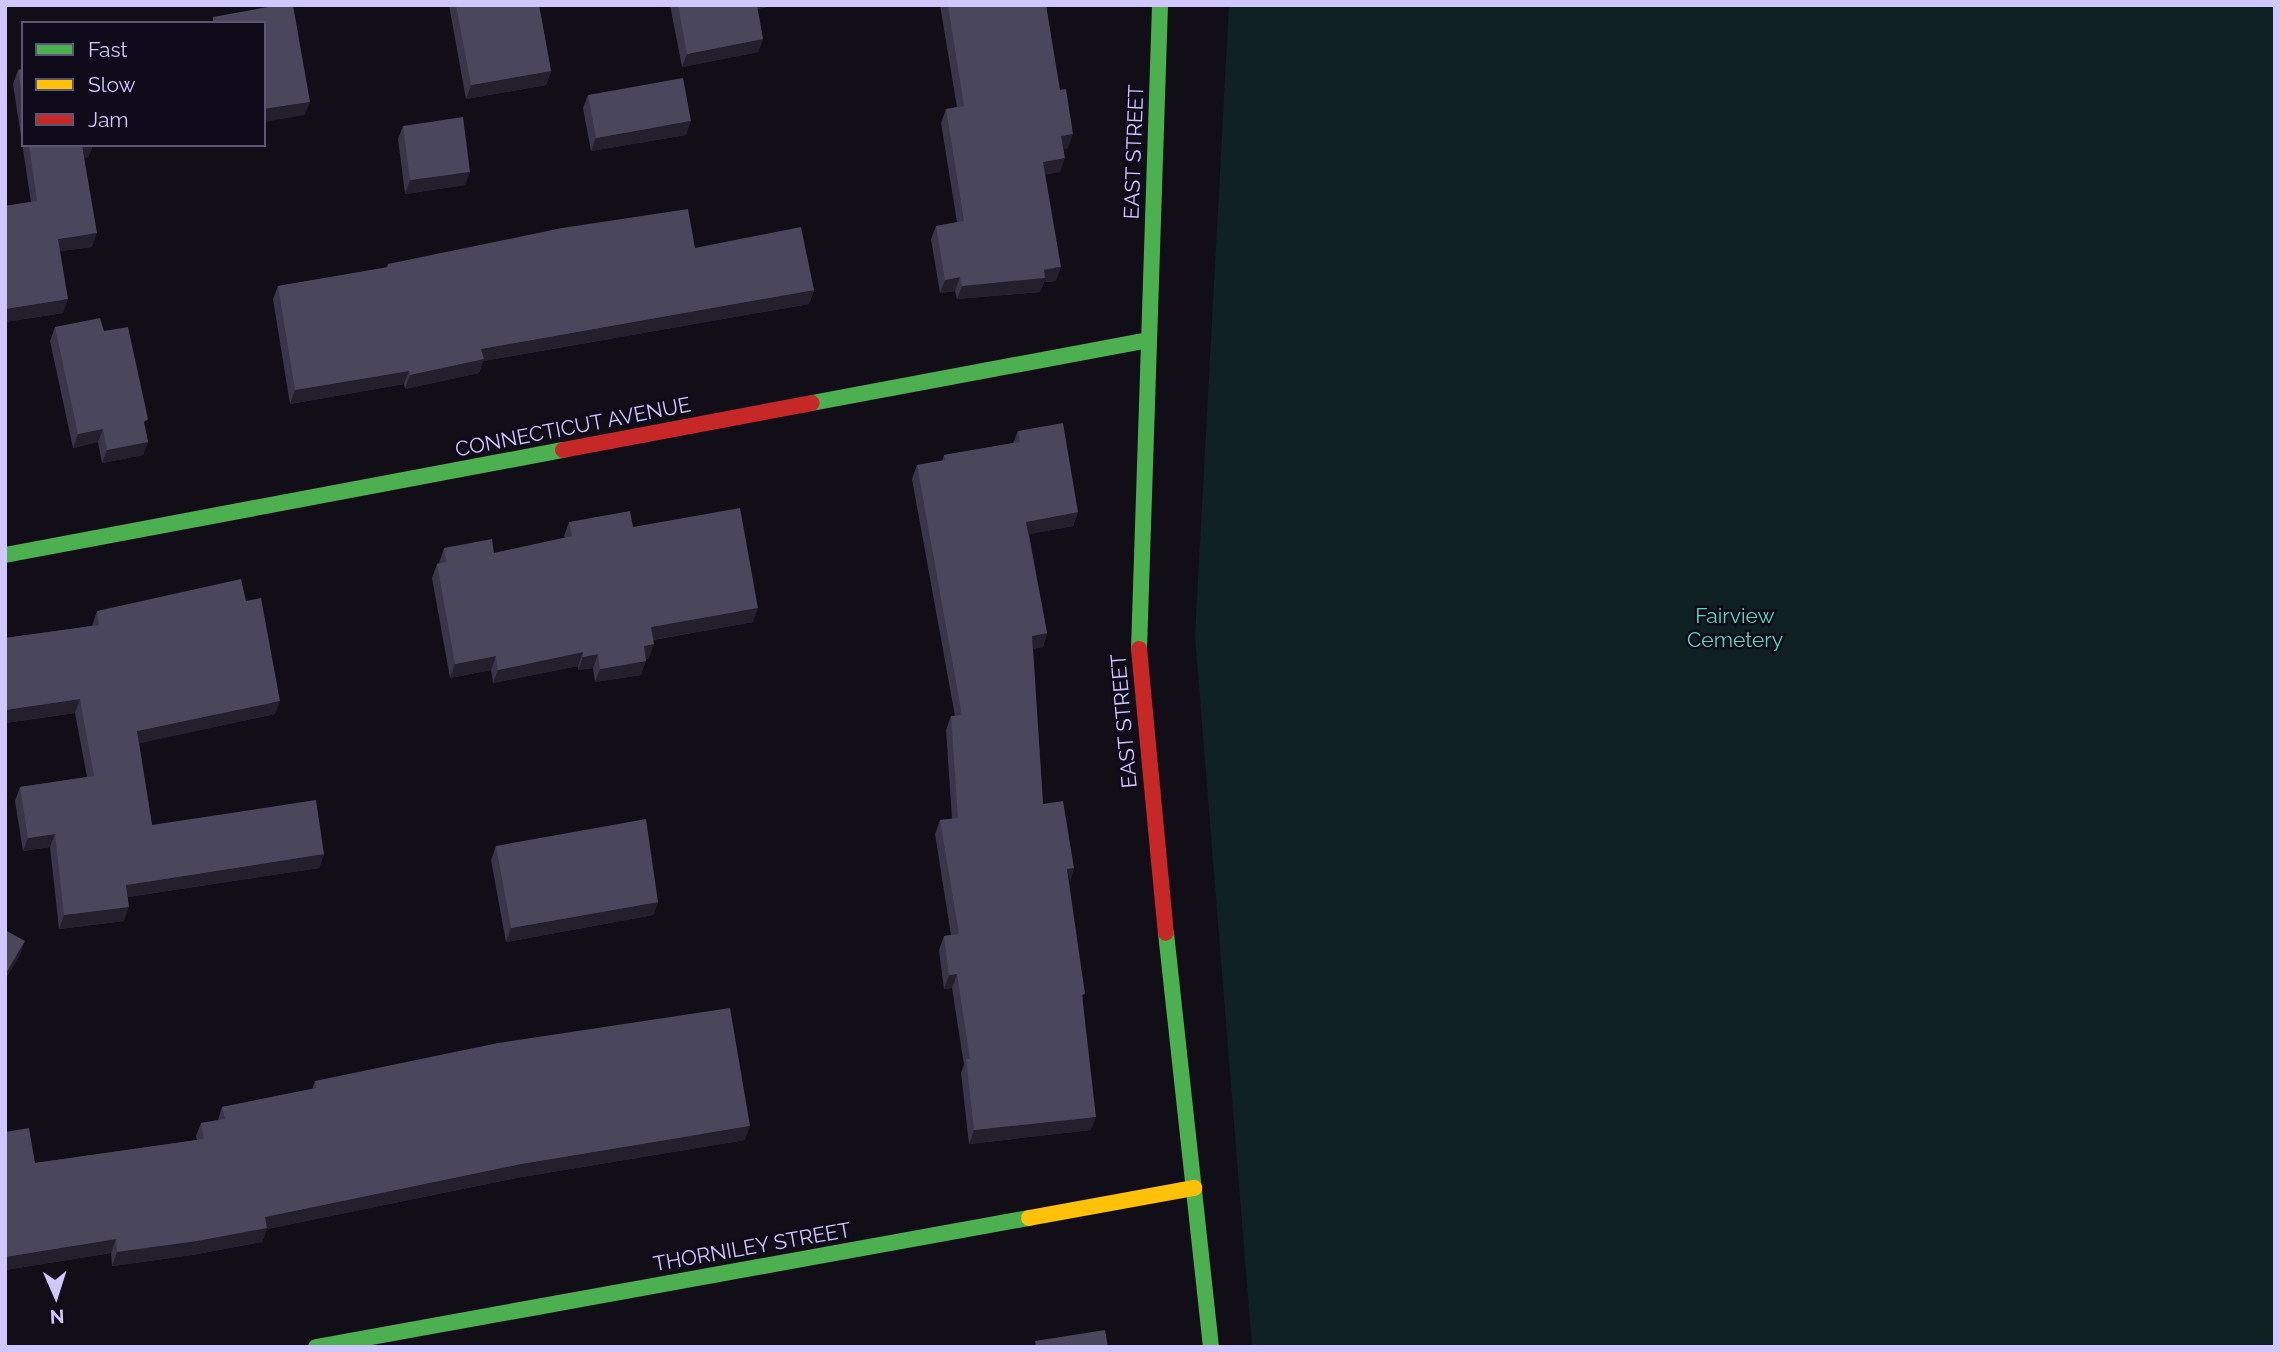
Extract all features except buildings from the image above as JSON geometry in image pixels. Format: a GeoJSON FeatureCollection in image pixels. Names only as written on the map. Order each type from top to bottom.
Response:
{"type":"FeatureCollection","features":[{"type":"Feature","properties":{"kind":"street","name":"EAST STREET"},"geometry":{"type":"LineString","coordinates":[[1160,5],[1138,676],[1210,1347]]}},
{"type":"Feature","properties":{"kind":"street","name":"CONNECTICUT AVENUE"},"geometry":{"type":"LineString","coordinates":[[5,555],[1148,340]]}},
{"type":"Feature","properties":{"kind":"street","name":"THORNILEY STREET"},"geometry":{"type":"LineString","coordinates":[[316,1347],[1194,1188]]}},
{"type":"Feature","properties":{"kind":"green space","name":"Fairview Cemetery"},"geometry":{"type":"Polygon","coordinates":[[[1229,5],[2275,5],[2275,1347],[1252,1347],[1195,636],[1229,5]]]}},
{"type":"Feature","properties":{"kind":"traffic: fast"},"geometry":{"type":"LineString","coordinates":[[1139,649],[1160,5]]}},
{"type":"Feature","properties":{"kind":"traffic: fast"},"geometry":{"type":"LineString","coordinates":[[812,403],[1148,340]]}},
{"type":"Feature","properties":{"kind":"traffic: fast"},"geometry":{"type":"LineString","coordinates":[[5,555],[563,450]]}},
{"type":"Feature","properties":{"kind":"traffic: fast"},"geometry":{"type":"LineString","coordinates":[[1166,933],[1211,1347]]}},
{"type":"Feature","properties":{"kind":"traffic: fast"},"geometry":{"type":"LineString","coordinates":[[316,1347],[1029,1218]]}},
{"type":"Feature","properties":{"kind":"traffic: slow"},"geometry":{"type":"LineString","coordinates":[[1029,1218],[1194,1188]]}},
{"type":"Feature","properties":{"kind":"traffic: jam"},"geometry":{"type":"LineString","coordinates":[[563,450],[812,403]]}},
{"type":"Feature","properties":{"kind":"traffic: jam"},"geometry":{"type":"LineString","coordinates":[[1139,649],[1166,933]]}}]}
